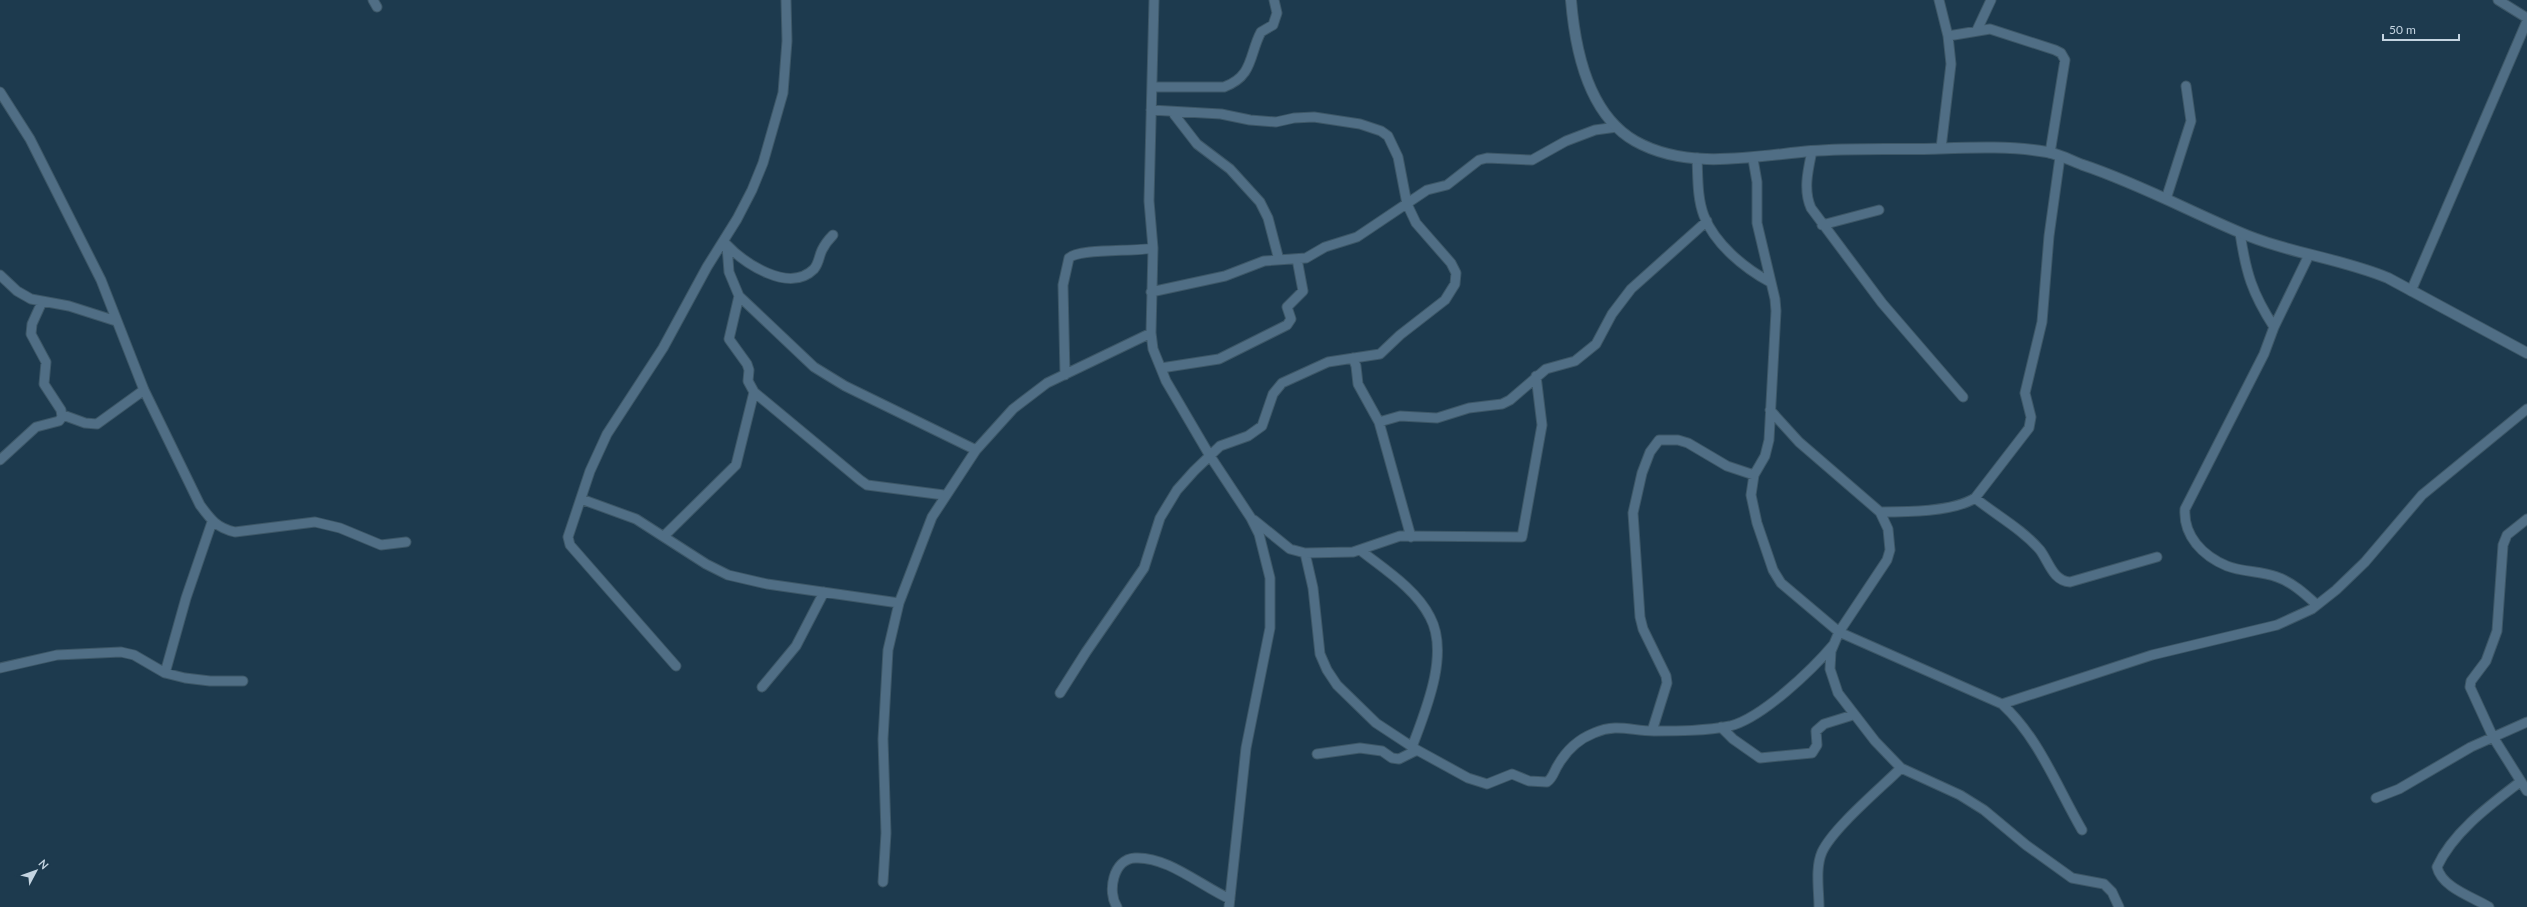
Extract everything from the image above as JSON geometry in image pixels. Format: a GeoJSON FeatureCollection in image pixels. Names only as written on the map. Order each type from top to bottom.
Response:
{"type":"FeatureCollection","features":[{"type":"Feature","properties":{"kind":"main road"},"geometry":{"type":"LineString","coordinates":[[1571,0],[1574,30],[1580,64],[1602,108],[1617,127],[1636,142],[1657,151],[1697,158],[1754,159],[1812,151],[1941,148],[2013,148],[2050,153],[2121,178],[2240,233],[2309,255],[2366,268],[2527,353]]}},
{"type":"Feature","properties":{"kind":"street"},"geometry":{"type":"LineString","coordinates":[[676,666],[611,595],[568,542],[569,531],[590,471],[606,434],[663,348],[707,267],[725,244],[752,190],[763,163],[783,93],[787,41],[786,0]]}},
{"type":"Feature","properties":{"kind":"street"},"geometry":{"type":"LineString","coordinates":[[1117,907],[1111,894],[1114,876],[1126,861],[1134,858],[1166,865],[1230,903],[1246,748],[1270,628],[1270,578],[1259,534],[1251,518],[1210,456],[1161,368],[1153,349],[1151,333],[1151,292],[1153,248],[1149,201],[1154,0]]}},
{"type":"Feature","properties":{"kind":"street"},"geometry":{"type":"LineString","coordinates":[[1152,87],[1224,87],[1230,85],[1252,62],[1261,32],[1274,25],[1277,13],[1274,0]]}},
{"type":"Feature","properties":{"kind":"street"},"geometry":{"type":"LineString","coordinates":[[1939,0],[1948,36],[1950,78],[1941,148]]}},
{"type":"Feature","properties":{"kind":"street"},"geometry":{"type":"LineString","coordinates":[[1977,30],[1991,0]]}},
{"type":"Feature","properties":{"kind":"street"},"geometry":{"type":"LineString","coordinates":[[2498,0],[2527,18]]}},
{"type":"Feature","properties":{"kind":"street"},"geometry":{"type":"LineString","coordinates":[[2411,291],[2527,21]]}},
{"type":"Feature","properties":{"kind":"street"},"geometry":{"type":"LineString","coordinates":[[1948,36],[1977,30],[1995,31],[2055,50],[2064,56],[2065,60],[2050,153]]}},
{"type":"Feature","properties":{"kind":"street"},"geometry":{"type":"LineString","coordinates":[[2166,198],[2191,121],[2186,86]]}},
{"type":"Feature","properties":{"kind":"street"},"geometry":{"type":"LineString","coordinates":[[0,92],[4,103],[30,139],[100,280],[144,390],[200,505],[212,522],[221,529],[235,532],[325,523],[381,545],[406,542]]}},
{"type":"Feature","properties":{"kind":"street"},"geometry":{"type":"LineString","coordinates":[[1060,693],[1086,652],[1144,568],[1149,556],[1151,541],[1168,503],[1194,471],[1220,446],[1248,436],[1262,426],[1273,394],[1282,383],[1328,362],[1380,354],[1445,300],[1455,284],[1456,273],[1451,263],[1421,230],[1407,204],[1398,157],[1388,136],[1381,131],[1360,124],[1314,117],[1294,118],[1276,122],[1250,120],[1221,114],[1173,113],[1151,110]]}},
{"type":"Feature","properties":{"kind":"street"},"geometry":{"type":"LineString","coordinates":[[1173,113],[1197,144],[1230,169],[1260,202],[1268,218],[1280,260]]}},
{"type":"Feature","properties":{"kind":"street"},"geometry":{"type":"LineString","coordinates":[[1151,292],[1225,276],[1248,266],[1280,260],[1306,258],[1325,247],[1357,237],[1427,190],[1447,185],[1479,160],[1487,158],[1532,160],[1566,141],[1595,130],[1617,127]]}},
{"type":"Feature","properties":{"kind":"street"},"geometry":{"type":"LineString","coordinates":[[1812,151],[1807,178],[1808,200],[1822,225],[1882,303],[1963,397]]}},
{"type":"Feature","properties":{"kind":"street"},"geometry":{"type":"LineString","coordinates":[[1880,512],[1957,505],[1975,498],[2029,428],[2030,417],[2025,393],[2042,322],[2049,236],[2060,157]]}},
{"type":"Feature","properties":{"kind":"street"},"geometry":{"type":"LineString","coordinates":[[1697,158],[1700,200],[1707,222],[1727,249],[1748,269],[1770,282]]}},
{"type":"Feature","properties":{"kind":"street"},"geometry":{"type":"LineString","coordinates":[[1754,159],[1757,182],[1757,223],[1775,298],[1776,311],[1769,440],[1765,456],[1754,475],[1751,486],[1752,504],[1776,576],[1825,623],[1839,632],[2002,704],[2017,718],[2030,735],[2082,830]]}},
{"type":"Feature","properties":{"kind":"street"},"geometry":{"type":"LineString","coordinates":[[1822,225],[1879,210]]}},
{"type":"Feature","properties":{"kind":"street"},"geometry":{"type":"LineString","coordinates":[[1379,422],[1400,416],[1437,418],[1469,408],[1502,404],[1510,400],[1536,376],[1546,369],[1575,361],[1596,344],[1612,314],[1631,288],[1707,222]]}},
{"type":"Feature","properties":{"kind":"street"},"geometry":{"type":"LineString","coordinates":[[2240,233],[2249,279],[2258,302],[2274,327]]}},
{"type":"Feature","properties":{"kind":"street"},"geometry":{"type":"LineString","coordinates":[[725,244],[742,260],[770,274],[784,278],[797,278],[808,274],[814,269],[822,249],[833,235]]}},
{"type":"Feature","properties":{"kind":"street"},"geometry":{"type":"LineString","coordinates":[[725,244],[729,272],[739,296],[814,367],[830,378],[925,427],[976,450]]}},
{"type":"Feature","properties":{"kind":"street"},"geometry":{"type":"LineString","coordinates":[[1065,375],[1063,285],[1069,258],[1077,253],[1137,251],[1153,248]]}},
{"type":"Feature","properties":{"kind":"street"},"geometry":{"type":"LineString","coordinates":[[2309,255],[2274,327],[2264,354],[2185,509],[2184,518],[2188,534],[2212,558],[2227,566],[2279,577],[2317,605]]}},
{"type":"Feature","properties":{"kind":"street"},"geometry":{"type":"LineString","coordinates":[[1161,368],[1219,359],[1287,324],[1291,319],[1287,307],[1289,303],[1301,295],[1303,291],[1297,259]]}},
{"type":"Feature","properties":{"kind":"street"},"geometry":{"type":"LineString","coordinates":[[0,275],[17,291],[31,299],[69,306],[116,321]]}},
{"type":"Feature","properties":{"kind":"street"},"geometry":{"type":"LineString","coordinates":[[739,296],[729,339],[749,370],[748,381],[754,392],[807,438],[834,456],[867,485],[944,495]]}},
{"type":"Feature","properties":{"kind":"street"},"geometry":{"type":"LineString","coordinates":[[42,302],[32,324],[31,334],[45,358],[46,388],[63,415],[85,423],[97,424],[144,390]]}},
{"type":"Feature","properties":{"kind":"street"},"geometry":{"type":"LineString","coordinates":[[883,882],[886,833],[883,739],[888,650],[899,603],[932,517],[944,495],[976,450],[1013,409],[1032,393],[1065,375],[1151,333]]}},
{"type":"Feature","properties":{"kind":"street"},"geometry":{"type":"LineString","coordinates":[[1353,358],[1357,370],[1358,384],[1379,422],[1411,537]]}},
{"type":"Feature","properties":{"kind":"street"},"geometry":{"type":"LineString","coordinates":[[1251,518],[1290,549],[1305,553],[1360,550],[1400,536],[1522,537],[1542,425],[1536,376]]}},
{"type":"Feature","properties":{"kind":"street"},"geometry":{"type":"LineString","coordinates":[[664,536],[736,465],[754,392]]}},
{"type":"Feature","properties":{"kind":"street"},"geometry":{"type":"LineString","coordinates":[[2002,704],[2152,654],[2277,625],[2317,605],[2336,590],[2365,562],[2422,495],[2527,409]]}},
{"type":"Feature","properties":{"kind":"street"},"geometry":{"type":"LineString","coordinates":[[1770,410],[1799,442],[1880,512],[1889,534],[1887,560],[1839,632],[1830,658],[1832,680],[1838,693],[1853,715],[1901,768],[1960,795],[1984,810],[2026,845],[2072,878],[2104,884],[2112,892],[2119,907]]}},
{"type":"Feature","properties":{"kind":"street"},"geometry":{"type":"LineString","coordinates":[[0,460],[33,430],[59,421],[63,415]]}},
{"type":"Feature","properties":{"kind":"street"},"geometry":{"type":"LineString","coordinates":[[1652,731],[1667,683],[1664,670],[1643,629],[1640,617],[1633,513],[1642,473],[1650,452],[1659,440],[1678,440],[1726,466],[1754,475]]}},
{"type":"Feature","properties":{"kind":"street"},"geometry":{"type":"LineString","coordinates":[[1975,498],[2033,544],[2054,573],[2065,582],[2070,582],[2157,557]]}},
{"type":"Feature","properties":{"kind":"street"},"geometry":{"type":"LineString","coordinates":[[581,499],[614,510],[664,536],[706,564],[728,575],[767,584],[899,603]]}},
{"type":"Feature","properties":{"kind":"street"},"geometry":{"type":"LineString","coordinates":[[2527,519],[2507,535],[2503,545],[2497,631],[2486,661],[2471,681],[2470,687],[2493,737],[2527,791]]}},
{"type":"Feature","properties":{"kind":"street"},"geometry":{"type":"LineString","coordinates":[[165,673],[184,605],[212,522]]}},
{"type":"Feature","properties":{"kind":"street"},"geometry":{"type":"LineString","coordinates":[[1317,754],[1360,748],[1382,751],[1392,758],[1399,759],[1414,749],[1432,692],[1437,661],[1431,618],[1402,584],[1360,550]]}},
{"type":"Feature","properties":{"kind":"street"},"geometry":{"type":"LineString","coordinates":[[1305,553],[1313,588],[1320,654],[1326,670],[1337,685],[1376,723],[1414,749],[1480,783],[1492,782],[1512,774],[1529,781],[1547,782],[1564,755],[1580,740],[1602,730],[1626,727],[1652,731],[1721,727],[1746,720],[1762,711],[1822,658],[1834,644]]}},
{"type":"Feature","properties":{"kind":"street"},"geometry":{"type":"LineString","coordinates":[[762,687],[796,646],[824,592]]}},
{"type":"Feature","properties":{"kind":"street"},"geometry":{"type":"LineString","coordinates":[[0,668],[57,655],[121,652],[134,655],[165,673],[210,681],[242,681]]}},
{"type":"Feature","properties":{"kind":"street"},"geometry":{"type":"LineString","coordinates":[[1721,727],[1756,756],[1771,758],[1812,753],[1817,744],[1816,731],[1820,726],[1853,715]]}},
{"type":"Feature","properties":{"kind":"street"},"geometry":{"type":"LineString","coordinates":[[2376,798],[2399,789],[2471,747],[2527,722]]}},
{"type":"Feature","properties":{"kind":"street"},"geometry":{"type":"LineString","coordinates":[[1819,907],[1818,871],[1822,852],[1841,828],[1901,768]]}},
{"type":"Feature","properties":{"kind":"street"},"geometry":{"type":"LineString","coordinates":[[2489,907],[2446,883],[2439,874],[2437,867],[2452,844],[2473,822],[2520,782]]}}]}
